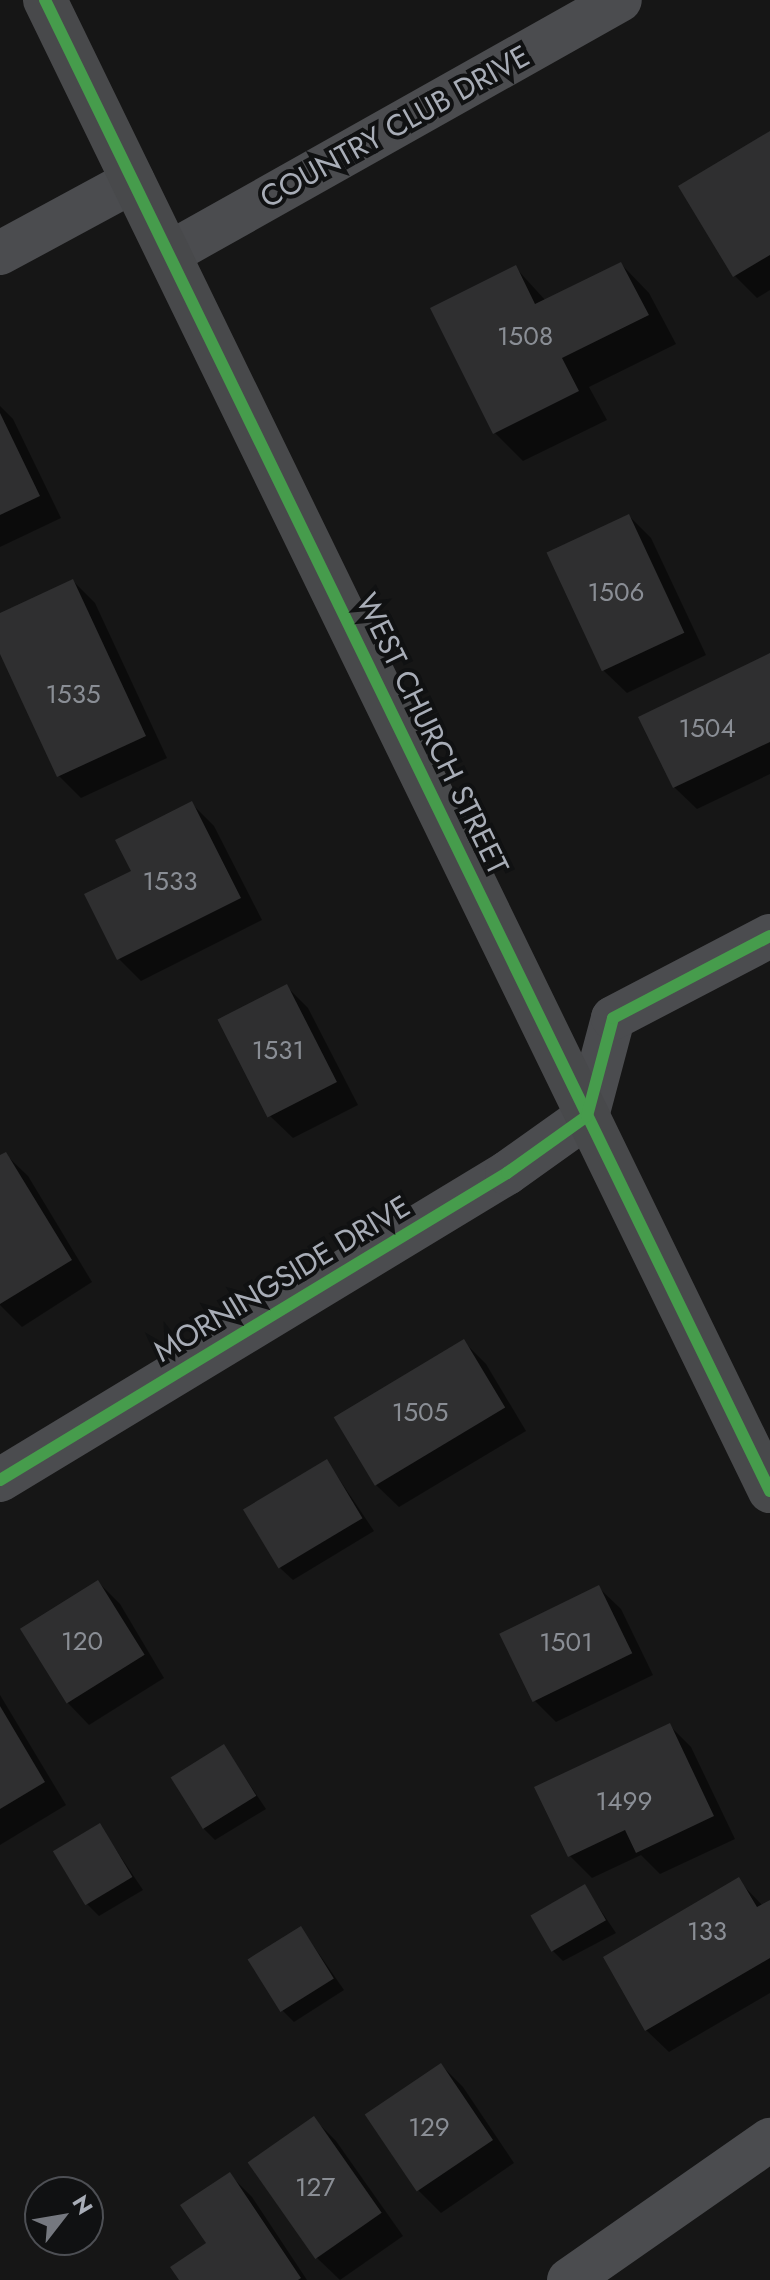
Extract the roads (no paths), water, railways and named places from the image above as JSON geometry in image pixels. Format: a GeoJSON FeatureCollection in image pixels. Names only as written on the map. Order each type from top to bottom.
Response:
{"type":"FeatureCollection","features":[{"type":"Feature","properties":{"kind":"main road","name":"WEST CHURCH STREET"},"geometry":{"type":"LineString","coordinates":[[45,0],[770,1491]]}},
{"type":"Feature","properties":{"kind":"street","name":"COUNTRY CLUB DRIVE"},"geometry":{"type":"LineString","coordinates":[[170,253],[620,0]]}},
{"type":"Feature","properties":{"kind":"street"},"geometry":{"type":"LineString","coordinates":[[0,253],[133,181]]}},
{"type":"Feature","properties":{"kind":"street"},"geometry":{"type":"LineString","coordinates":[[587,1116],[613,1018],[770,936]]}},
{"type":"Feature","properties":{"kind":"street","name":"MORNINGSIDE DRIVE"},"geometry":{"type":"LineString","coordinates":[[0,1480],[507,1173],[587,1116]]}},
{"type":"Feature","properties":{"kind":"street"},"geometry":{"type":"LineString","coordinates":[[569,2280],[770,2140]]}}]}
